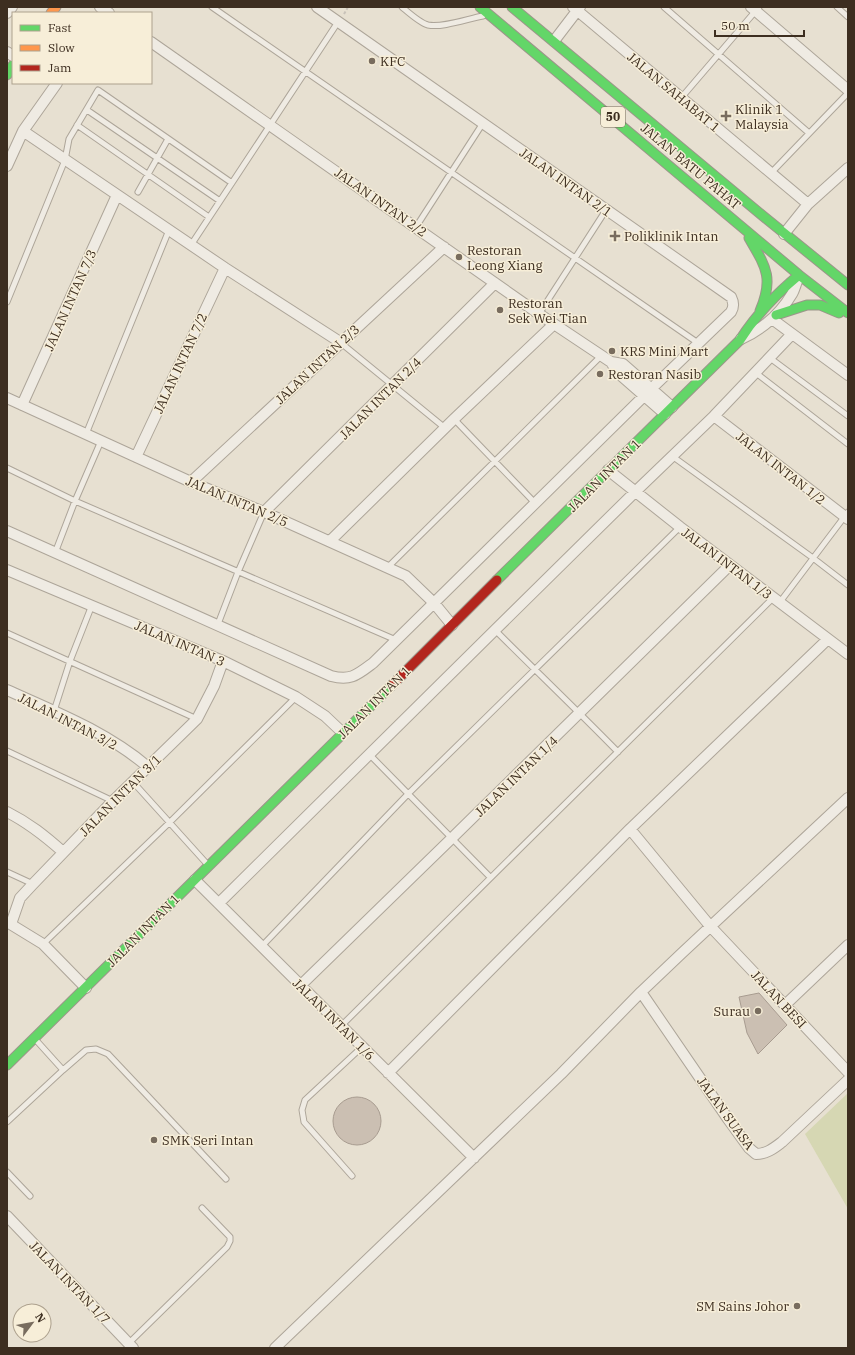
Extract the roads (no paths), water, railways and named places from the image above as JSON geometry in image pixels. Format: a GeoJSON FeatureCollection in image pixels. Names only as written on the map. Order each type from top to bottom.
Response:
{"type":"FeatureCollection","features":[{"type":"Feature","properties":{"kind":"main road","name":"JALAN BATU PAHAT"},"geometry":{"type":"LineString","coordinates":[[480,7],[799,275],[848,313]]}},
{"type":"Feature","properties":{"kind":"main road","name":"JALAN BATU PAHAT"},"geometry":{"type":"LineString","coordinates":[[512,7],[844,282]]}},
{"type":"Feature","properties":{"kind":"main road"},"geometry":{"type":"LineString","coordinates":[[744,228],[764,264],[768,282],[766,297],[760,311]]}},
{"type":"Feature","properties":{"kind":"main road"},"geometry":{"type":"LineString","coordinates":[[782,232],[799,275],[810,273]]}},
{"type":"Feature","properties":{"kind":"main road"},"geometry":{"type":"LineString","coordinates":[[821,273],[844,282]]}},
{"type":"Feature","properties":{"kind":"main road","name":"JALAN INTAN 1"},"geometry":{"type":"LineString","coordinates":[[7,1065],[740,340],[749,324],[760,311],[782,289],[799,275]]}},
{"type":"Feature","properties":{"kind":"main road"},"geometry":{"type":"LineString","coordinates":[[774,317],[807,305],[820,305],[848,316]]}},
{"type":"Feature","properties":{"kind":"street"},"geometry":{"type":"LineString","coordinates":[[7,13],[12,7]]}},
{"type":"Feature","properties":{"kind":"street","name":"JALAN INTAN 2/1"},"geometry":{"type":"LineString","coordinates":[[317,7],[731,297],[733,303],[731,312],[648,392]]}},
{"type":"Feature","properties":{"kind":"street"},"geometry":{"type":"LineString","coordinates":[[554,41],[577,8]]}},
{"type":"Feature","properties":{"kind":"street","name":"JALAN SAHABAT 1"},"geometry":{"type":"LineString","coordinates":[[577,8],[681,98],[808,204]]}},
{"type":"Feature","properties":{"kind":"street"},"geometry":{"type":"LineString","coordinates":[[755,8],[848,91]]}},
{"type":"Feature","properties":{"kind":"street","name":"JALAN INTAN 2/2"},"geometry":{"type":"LineString","coordinates":[[152,43],[539,314],[611,362],[617,372],[672,407]]}},
{"type":"Feature","properties":{"kind":"street"},"geometry":{"type":"LineString","coordinates":[[7,166],[23,131],[56,84]]}},
{"type":"Feature","properties":{"kind":"street"},"geometry":{"type":"LineString","coordinates":[[23,131],[225,268],[340,342]]}},
{"type":"Feature","properties":{"kind":"street"},"geometry":{"type":"LineString","coordinates":[[782,232],[808,204],[848,168]]}},
{"type":"Feature","properties":{"kind":"street","name":"JALAN INTAN 7/3"},"geometry":{"type":"LineString","coordinates":[[22,405],[117,195]]}},
{"type":"Feature","properties":{"kind":"street","name":"JALAN INTAN 2/3"},"geometry":{"type":"LineString","coordinates":[[191,482],[444,247]]}},
{"type":"Feature","properties":{"kind":"street","name":"JALAN INTAN 7/2"},"geometry":{"type":"LineString","coordinates":[[136,457],[225,268]]}},
{"type":"Feature","properties":{"kind":"street","name":"JALAN INTAN 1"},"geometry":{"type":"LineString","coordinates":[[740,340],[754,333],[774,317],[792,294],[799,275]]}},
{"type":"Feature","properties":{"kind":"street","name":"JALAN INTAN 2/4"},"geometry":{"type":"LineString","coordinates":[[264,512],[495,283]]}},
{"type":"Feature","properties":{"kind":"street"},"geometry":{"type":"LineString","coordinates":[[774,317],[792,334],[848,375]]}},
{"type":"Feature","properties":{"kind":"street"},"geometry":{"type":"LineString","coordinates":[[330,541],[454,419],[554,324]]}},
{"type":"Feature","properties":{"kind":"street"},"geometry":{"type":"LineString","coordinates":[[219,903],[635,492],[714,416],[792,334]]}},
{"type":"Feature","properties":{"kind":"street"},"geometry":{"type":"LineString","coordinates":[[7,531],[218,624],[331,676],[342,679],[355,677],[373,664],[648,392]]}},
{"type":"Feature","properties":{"kind":"street","name":"JALAN INTAN 2/2"},"geometry":{"type":"LineString","coordinates":[[648,392],[664,414]]}},
{"type":"Feature","properties":{"kind":"street","name":"JALAN INTAN 2/5"},"geometry":{"type":"LineString","coordinates":[[7,398],[191,482],[264,512],[406,576],[434,603],[452,625]]}},
{"type":"Feature","properties":{"kind":"street","name":"JALAN INTAN 1/2"},"geometry":{"type":"LineString","coordinates":[[714,416],[847,516]]}},
{"type":"Feature","properties":{"kind":"street","name":"JALAN INTAN 1/3"},"geometry":{"type":"LineString","coordinates":[[608,470],[680,527],[848,654]]}},
{"type":"Feature","properties":{"kind":"street","name":"JALAN INTAN 1/4"},"geometry":{"type":"LineString","coordinates":[[301,985],[730,565]]}},
{"type":"Feature","properties":{"kind":"street","name":"JALAN INTAN 3"},"geometry":{"type":"LineString","coordinates":[[7,570],[223,661],[296,697],[325,716],[343,733]]}},
{"type":"Feature","properties":{"kind":"street"},"geometry":{"type":"LineString","coordinates":[[388,1073],[630,829],[828,639]]}},
{"type":"Feature","properties":{"kind":"street","name":"JALAN INTAN 3/1"},"geometry":{"type":"LineString","coordinates":[[9,923],[20,898],[132,782],[197,719],[214,686],[223,661]]}},
{"type":"Feature","properties":{"kind":"street","name":"JALAN INTAN 3/2"},"geometry":{"type":"LineString","coordinates":[[7,690],[54,711],[103,736],[131,753],[148,767]]}},
{"type":"Feature","properties":{"kind":"street"},"geometry":{"type":"LineString","coordinates":[[278,1347],[561,1074],[710,926],[848,798]]}},
{"type":"Feature","properties":{"kind":"street"},"geometry":{"type":"LineString","coordinates":[[7,812],[36,829],[63,852]]}},
{"type":"Feature","properties":{"kind":"street","name":"JALAN BESI"},"geometry":{"type":"LineString","coordinates":[[630,829],[710,926],[848,1072]]}},
{"type":"Feature","properties":{"kind":"street","name":"JALAN INTAN 1/6"},"geometry":{"type":"LineString","coordinates":[[195,880],[474,1158]]}},
{"type":"Feature","properties":{"kind":"street"},"geometry":{"type":"LineString","coordinates":[[9,923],[43,944],[86,988]]}},
{"type":"Feature","properties":{"kind":"street"},"geometry":{"type":"LineString","coordinates":[[785,1005],[848,945]]}},
{"type":"Feature","properties":{"kind":"street","name":"JALAN SUASA"},"geometry":{"type":"LineString","coordinates":[[642,992],[728,1119],[749,1148],[756,1154],[763,1154],[772,1150],[782,1142],[848,1080]]}},
{"type":"Feature","properties":{"kind":"street","name":"JALAN INTAN 1/7"},"geometry":{"type":"LineString","coordinates":[[7,1216],[131,1346]]}},
{"type":"Feature","properties":{"kind":"lane"},"geometry":{"type":"LineString","coordinates":[[212,7],[698,343]]}},
{"type":"Feature","properties":{"kind":"lane"},"geometry":{"type":"LineString","coordinates":[[402,7],[427,24],[445,26],[457,21],[490,14]]}},
{"type":"Feature","properties":{"kind":"lane"},"geometry":{"type":"LineString","coordinates":[[664,7],[809,133]]}},
{"type":"Feature","properties":{"kind":"lane"},"geometry":{"type":"LineString","coordinates":[[837,7],[848,17]]}},
{"type":"Feature","properties":{"kind":"lane"},"geometry":{"type":"LineString","coordinates":[[681,98],[755,8]]}},
{"type":"Feature","properties":{"kind":"lane"},"geometry":{"type":"LineString","coordinates":[[191,245],[338,22]]}},
{"type":"Feature","properties":{"kind":"lane"},"geometry":{"type":"LineString","coordinates":[[7,302],[65,160],[69,139],[98,90],[232,183]]}},
{"type":"Feature","properties":{"kind":"lane"},"geometry":{"type":"LineString","coordinates":[[771,174],[848,91]]}},
{"type":"Feature","properties":{"kind":"lane"},"geometry":{"type":"LineString","coordinates":[[87,110],[220,201]]}},
{"type":"Feature","properties":{"kind":"lane"},"geometry":{"type":"LineString","coordinates":[[416,227],[483,123]]}},
{"type":"Feature","properties":{"kind":"lane"},"geometry":{"type":"LineString","coordinates":[[77,125],[209,217]]}},
{"type":"Feature","properties":{"kind":"lane"},"geometry":{"type":"LineString","coordinates":[[138,192],[168,139]]}},
{"type":"Feature","properties":{"kind":"lane"},"geometry":{"type":"LineString","coordinates":[[539,314],[606,210]]}},
{"type":"Feature","properties":{"kind":"lane"},"geometry":{"type":"LineString","coordinates":[[86,434],[169,230]]}},
{"type":"Feature","properties":{"kind":"lane"},"geometry":{"type":"LineString","coordinates":[[340,342],[445,428]]}},
{"type":"Feature","properties":{"kind":"lane"},"geometry":{"type":"LineString","coordinates":[[388,567],[601,356]]}},
{"type":"Feature","properties":{"kind":"lane"},"geometry":{"type":"LineString","coordinates":[[770,358],[848,416]]}},
{"type":"Feature","properties":{"kind":"lane"},"geometry":{"type":"LineString","coordinates":[[756,373],[848,444]]}},
{"type":"Feature","properties":{"kind":"lane"},"geometry":{"type":"LineString","coordinates":[[454,419],[535,503]]}},
{"type":"Feature","properties":{"kind":"lane"},"geometry":{"type":"LineString","coordinates":[[55,553],[75,500],[101,441]]}},
{"type":"Feature","properties":{"kind":"lane"},"geometry":{"type":"LineString","coordinates":[[672,456],[848,585]]}},
{"type":"Feature","properties":{"kind":"lane"},"geometry":{"type":"LineString","coordinates":[[7,468],[75,500],[396,640]]}},
{"type":"Feature","properties":{"kind":"lane"},"geometry":{"type":"LineString","coordinates":[[218,624],[238,572],[264,512]]}},
{"type":"Feature","properties":{"kind":"lane"},"geometry":{"type":"LineString","coordinates":[[341,1026],[490,877],[777,600],[847,516]]}},
{"type":"Feature","properties":{"kind":"lane"},"geometry":{"type":"LineString","coordinates":[[262,946],[408,794],[680,527]]}},
{"type":"Feature","properties":{"kind":"lane"},"geometry":{"type":"LineString","coordinates":[[54,711],[70,661],[92,605]]}},
{"type":"Feature","properties":{"kind":"lane"},"geometry":{"type":"LineString","coordinates":[[495,630],[618,752]]}},
{"type":"Feature","properties":{"kind":"lane"},"geometry":{"type":"LineString","coordinates":[[7,633],[197,719]]}},
{"type":"Feature","properties":{"kind":"lane"},"geometry":{"type":"LineString","coordinates":[[43,944],[170,822],[296,697]]}},
{"type":"Feature","properties":{"kind":"lane"},"geometry":{"type":"LineString","coordinates":[[7,751],[114,801]]}},
{"type":"Feature","properties":{"kind":"lane"},"geometry":{"type":"LineString","coordinates":[[369,754],[490,877]]}},
{"type":"Feature","properties":{"kind":"lane"},"geometry":{"type":"LineString","coordinates":[[132,782],[209,866]]}},
{"type":"Feature","properties":{"kind":"lane"},"geometry":{"type":"LineString","coordinates":[[7,872],[33,884]]}},
{"type":"Feature","properties":{"kind":"lane"},"geometry":{"type":"LineString","coordinates":[[34,1038],[63,1070]]}},
{"type":"Feature","properties":{"kind":"lane"},"geometry":{"type":"LineString","coordinates":[[352,1176],[304,1122],[302,1110],[305,1100],[362,1047]]}},
{"type":"Feature","properties":{"kind":"lane"},"geometry":{"type":"LineString","coordinates":[[7,1122],[86,1050],[96,1049],[108,1054],[226,1179]]}},
{"type":"Feature","properties":{"kind":"lane"},"geometry":{"type":"LineString","coordinates":[[7,1172],[30,1196]]}},
{"type":"Feature","properties":{"kind":"lane"},"geometry":{"type":"LineString","coordinates":[[131,1346],[227,1248],[230,1237],[202,1208]]}},
{"type":"Feature","properties":{"kind":"place","name":"KFC"},"geometry":{"type":"Point","coordinates":[372,61]}},
{"type":"Feature","properties":{"kind":"place","name":"Klinik 1 Malaysia"},"geometry":{"type":"Point","coordinates":[726,116]}},
{"type":"Feature","properties":{"kind":"place","name":"Poliklinik Intan"},"geometry":{"type":"Point","coordinates":[615,236]}},
{"type":"Feature","properties":{"kind":"place","name":"Restoran Leong Xiang"},"geometry":{"type":"Point","coordinates":[459,257]}},
{"type":"Feature","properties":{"kind":"place","name":"Restoran Sek Wei Tian"},"geometry":{"type":"Point","coordinates":[500,310]}},
{"type":"Feature","properties":{"kind":"place","name":"KRS Mini Mart"},"geometry":{"type":"Point","coordinates":[612,351]}},
{"type":"Feature","properties":{"kind":"place","name":"Restoran Nasib"},"geometry":{"type":"Point","coordinates":[600,374]}},
{"type":"Feature","properties":{"kind":"place","name":"Surau"},"geometry":{"type":"Point","coordinates":[758,1011]}},
{"type":"Feature","properties":{"kind":"place","name":"SMK Seri Intan"},"geometry":{"type":"Point","coordinates":[154,1140]}},
{"type":"Feature","properties":{"kind":"place","name":"SM Sains Johor"},"geometry":{"type":"Point","coordinates":[797,1306]}}]}
